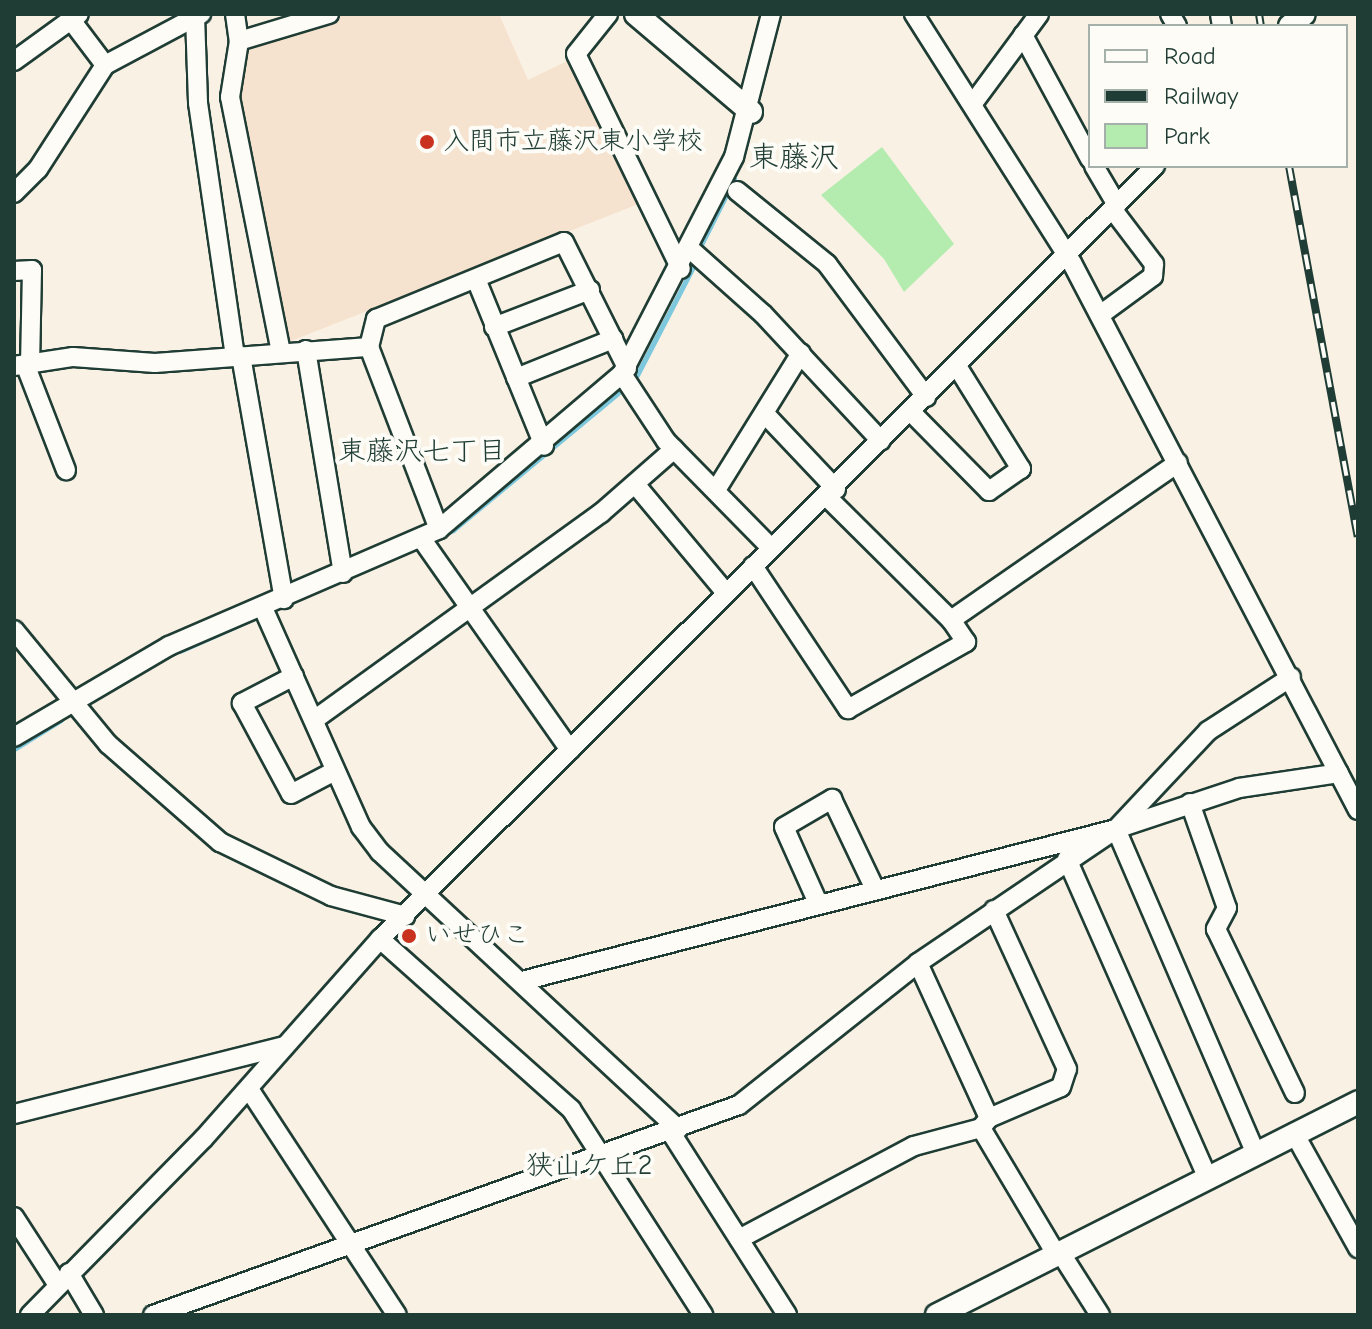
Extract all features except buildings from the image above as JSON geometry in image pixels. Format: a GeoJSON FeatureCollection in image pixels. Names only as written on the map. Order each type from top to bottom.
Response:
{"type":"FeatureCollection","features":[{"type":"Feature","properties":{"kind":"street"},"geometry":{"type":"LineString","coordinates":[[235,14],[239,41],[230,97],[281,352]]}},
{"type":"Feature","properties":{"kind":"street"},"geometry":{"type":"LineString","coordinates":[[239,41],[329,14]]}},
{"type":"Feature","properties":{"kind":"street"},"geometry":{"type":"LineString","coordinates":[[608,14],[576,54],[681,269]]}},
{"type":"Feature","properties":{"kind":"street"},"geometry":{"type":"LineString","coordinates":[[636,14],[751,112]]}},
{"type":"Feature","properties":{"kind":"street"},"geometry":{"type":"LineString","coordinates":[[14,737],[70,701],[169,646],[284,599],[439,529],[544,446],[625,371],[681,269],[751,112],[771,14]]}},
{"type":"Feature","properties":{"kind":"street"},"geometry":{"type":"LineString","coordinates":[[914,14],[974,102],[1100,315],[1358,810]]}},
{"type":"Feature","properties":{"kind":"street"},"geometry":{"type":"LineString","coordinates":[[974,102],[1039,14]]}},
{"type":"Feature","properties":{"kind":"street"},"geometry":{"type":"LineString","coordinates":[[14,193],[38,169],[105,65],[198,15],[198,103],[238,356],[284,599]]}},
{"type":"Feature","properties":{"kind":"street"},"geometry":{"type":"LineString","coordinates":[[14,61],[75,17],[105,65]]}},
{"type":"Feature","properties":{"kind":"street"},"geometry":{"type":"LineString","coordinates":[[1023,35],[1088,155]]}},
{"type":"Feature","properties":{"kind":"street"},"geometry":{"type":"LineString","coordinates":[[1095,168],[1115,208],[1154,264],[1153,276],[1100,315]]}},
{"type":"Feature","properties":{"kind":"street"},"geometry":{"type":"LineString","coordinates":[[30,1315],[249,1089],[380,939],[771,548],[832,493],[1153,168]]}},
{"type":"Feature","properties":{"kind":"street"},"geometry":{"type":"LineString","coordinates":[[737,191],[827,264],[926,397]]}},
{"type":"Feature","properties":{"kind":"street"},"geometry":{"type":"LineString","coordinates":[[439,529],[369,347],[376,319],[564,242],[590,290],[625,371],[674,449],[771,548]]}},
{"type":"Feature","properties":{"kind":"street"},"geometry":{"type":"LineString","coordinates":[[690,249],[801,353],[881,441]]}},
{"type":"Feature","properties":{"kind":"street"},"geometry":{"type":"LineString","coordinates":[[14,271],[32,270],[23,364],[66,470]]}},
{"type":"Feature","properties":{"kind":"street"},"geometry":{"type":"LineString","coordinates":[[476,279],[544,446]]}},
{"type":"Feature","properties":{"kind":"street"},"geometry":{"type":"LineString","coordinates":[[494,327],[590,290]]}},
{"type":"Feature","properties":{"kind":"street"},"geometry":{"type":"LineString","coordinates":[[516,378],[613,339]]}},
{"type":"Feature","properties":{"kind":"street"},"geometry":{"type":"LineString","coordinates":[[23,364],[238,356],[369,347]]}},
{"type":"Feature","properties":{"kind":"street"},"geometry":{"type":"LineString","coordinates":[[306,350],[343,573]]}},
{"type":"Feature","properties":{"kind":"street"},"geometry":{"type":"LineString","coordinates":[[716,490],[766,415],[801,353]]}},
{"type":"Feature","properties":{"kind":"street"},"geometry":{"type":"LineString","coordinates":[[911,412],[989,491],[1021,469],[957,366]]}},
{"type":"Feature","properties":{"kind":"street"},"geometry":{"type":"LineString","coordinates":[[753,566],[848,709],[966,642],[951,620],[832,493],[766,415]]}},
{"type":"Feature","properties":{"kind":"street"},"geometry":{"type":"LineString","coordinates":[[314,720],[470,609],[635,484],[674,449]]}},
{"type":"Feature","properties":{"kind":"street"},"geometry":{"type":"LineString","coordinates":[[951,620],[1178,463]]}},
{"type":"Feature","properties":{"kind":"street"},"geometry":{"type":"LineString","coordinates":[[635,484],[726,593]]}},
{"type":"Feature","properties":{"kind":"street"},"geometry":{"type":"LineString","coordinates":[[421,538],[570,750]]}},
{"type":"Feature","properties":{"kind":"street"},"geometry":{"type":"LineString","coordinates":[[263,608],[361,827],[674,1130],[787,1315]]}},
{"type":"Feature","properties":{"kind":"street"},"geometry":{"type":"LineString","coordinates":[[14,630],[70,701],[140,775],[220,842],[331,896],[405,916]]}},
{"type":"Feature","properties":{"kind":"street"},"geometry":{"type":"LineString","coordinates":[[294,676],[242,703],[291,794],[335,771]]}},
{"type":"Feature","properties":{"kind":"street"},"geometry":{"type":"LineString","coordinates":[[153,1315],[739,1105],[918,963],[1067,859],[1116,829],[1208,731],[1291,677]]}},
{"type":"Feature","properties":{"kind":"street"},"geometry":{"type":"LineString","coordinates":[[522,981],[1116,829],[1190,803],[1339,773]]}},
{"type":"Feature","properties":{"kind":"street"},"geometry":{"type":"LineString","coordinates":[[818,903],[784,827],[832,799],[875,889]]}},
{"type":"Feature","properties":{"kind":"street"},"geometry":{"type":"LineString","coordinates":[[1190,803],[1227,908],[1216,929],[1295,1093]]}},
{"type":"Feature","properties":{"kind":"street"},"geometry":{"type":"LineString","coordinates":[[1116,829],[1255,1152]]}},
{"type":"Feature","properties":{"kind":"street"},"geometry":{"type":"LineString","coordinates":[[1067,859],[1207,1177]]}},
{"type":"Feature","properties":{"kind":"street"},"geometry":{"type":"LineString","coordinates":[[739,1239],[914,1146],[985,1123],[1061,1087],[1067,1069],[994,910]]}},
{"type":"Feature","properties":{"kind":"street"},"geometry":{"type":"LineString","coordinates":[[380,939],[571,1109],[604,1155],[703,1315]]}},
{"type":"Feature","properties":{"kind":"street"},"geometry":{"type":"LineString","coordinates":[[918,963],[985,1123],[1058,1253],[1100,1315]]}},
{"type":"Feature","properties":{"kind":"street"},"geometry":{"type":"LineString","coordinates":[[14,1114],[287,1045]]}},
{"type":"Feature","properties":{"kind":"street"},"geometry":{"type":"LineString","coordinates":[[249,1089],[397,1315]]}},
{"type":"Feature","properties":{"kind":"street"},"geometry":{"type":"LineString","coordinates":[[937,1315],[1358,1102]]}},
{"type":"Feature","properties":{"kind":"street"},"geometry":{"type":"LineString","coordinates":[[1294,1133],[1358,1248]]}},
{"type":"Feature","properties":{"kind":"street"},"geometry":{"type":"LineString","coordinates":[[14,1217],[94,1315]]}},
{"type":"Feature","properties":{"kind":"shaded area","name":"入間市立藤沢東小学校"},"geometry":{"type":"Polygon","coordinates":[[[316,14],[499,14],[528,80],[571,59],[641,203],[286,343],[229,72],[254,40],[316,14]]]}},
{"type":"Feature","properties":{"kind":"green space"},"geometry":{"type":"Polygon","coordinates":[[[882,147],[954,244],[904,292],[884,259],[821,195],[882,147]]]}},
{"type":"Feature","properties":{"kind":"waterway"},"geometry":{"type":"LineString","coordinates":[[701,245],[734,179]]}},
{"type":"Feature","properties":{"kind":"waterway"},"geometry":{"type":"LineString","coordinates":[[637,375],[696,261]]}},
{"type":"Feature","properties":{"kind":"waterway"},"geometry":{"type":"LineString","coordinates":[[180,651],[453,530],[618,393]]}},
{"type":"Feature","properties":{"kind":"waterway"},"geometry":{"type":"LineString","coordinates":[[14,749],[61,720]]}},
{"type":"Feature","properties":{"kind":"railway"},"geometry":{"type":"LineString","coordinates":[[1259,14],[1261,24]]}},
{"type":"Feature","properties":{"kind":"railway"},"geometry":{"type":"LineString","coordinates":[[1289,168],[1358,537]]}},
{"type":"Feature","properties":{"kind":"place","name":"入間市立藤沢東小学校"},"geometry":{"type":"Point","coordinates":[427,142]}},
{"type":"Feature","properties":{"kind":"place","name":"いせひこ"},"geometry":{"type":"Point","coordinates":[409,936]}},
{"type":"Feature","properties":{"kind":"district","name":"東藤沢"},"geometry":{"type":"Point","coordinates":[794,158]}},
{"type":"Feature","properties":{"kind":"district","name":"東藤沢七丁目"},"geometry":{"type":"Point","coordinates":[422,451]}},
{"type":"Feature","properties":{"kind":"district","name":"狭山ケ丘2"},"geometry":{"type":"Point","coordinates":[589,1165]}}]}
